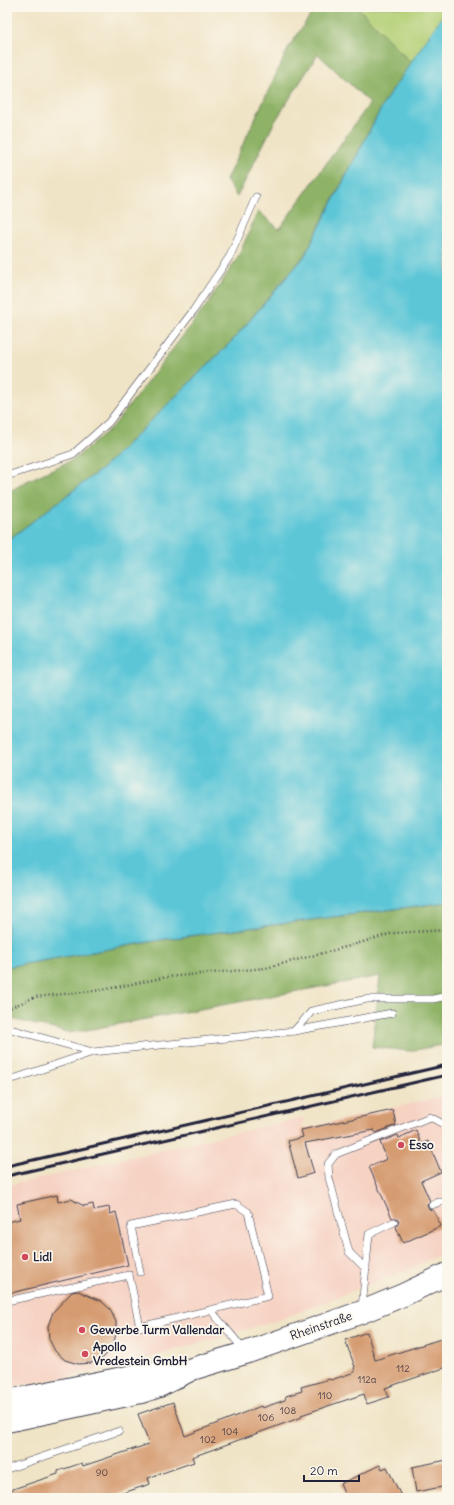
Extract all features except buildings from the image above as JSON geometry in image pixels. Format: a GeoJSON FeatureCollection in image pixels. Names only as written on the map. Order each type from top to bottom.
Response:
{"type":"FeatureCollection","features":[{"type":"Feature","properties":{"kind":"main road","name":"Rheinstraße"},"geometry":{"type":"LineString","coordinates":[[7,1421],[141,1392],[159,1386],[192,1369],[245,1353],[362,1312],[403,1295],[447,1274]]}},
{"type":"Feature","properties":{"kind":"main road","name":"Rheinstraße"},"geometry":{"type":"LineString","coordinates":[[7,1401],[138,1375],[192,1369]]}},
{"type":"Feature","properties":{"kind":"lane"},"geometry":{"type":"LineString","coordinates":[[7,476],[73,454],[109,422],[193,311],[230,256],[256,197]]}},
{"type":"Feature","properties":{"kind":"lane"},"geometry":{"type":"LineString","coordinates":[[294,1031],[312,1011],[366,999],[433,999],[447,996]]}},
{"type":"Feature","properties":{"kind":"lane"},"geometry":{"type":"LineString","coordinates":[[7,1079],[16,1078],[93,1052],[294,1031],[392,1013]]}},
{"type":"Feature","properties":{"kind":"lane"},"geometry":{"type":"LineString","coordinates":[[7,1028],[93,1052]]}},
{"type":"Feature","properties":{"kind":"lane"},"geometry":{"type":"LineString","coordinates":[[366,1269],[349,1252],[329,1178],[328,1164],[336,1154],[430,1117],[447,1126]]}},
{"type":"Feature","properties":{"kind":"lane"},"geometry":{"type":"LineString","coordinates":[[432,1205],[440,1202],[447,1202]]}},
{"type":"Feature","properties":{"kind":"lane"},"geometry":{"type":"LineString","coordinates":[[7,1301],[129,1275],[140,1327],[268,1296],[248,1212],[236,1204],[131,1226],[140,1272]]}},
{"type":"Feature","properties":{"kind":"lane"},"geometry":{"type":"LineString","coordinates":[[362,1312],[369,1234],[394,1222]]}},
{"type":"Feature","properties":{"kind":"lane"},"geometry":{"type":"LineString","coordinates":[[211,1310],[220,1323],[235,1337],[245,1353]]}},
{"type":"Feature","properties":{"kind":"lane"},"geometry":{"type":"LineString","coordinates":[[7,1469],[119,1431]]}},
{"type":"Feature","properties":{"kind":"path"},"geometry":{"type":"LineString","coordinates":[[7,1009],[35,997],[102,990],[167,977],[266,968],[393,933],[447,930]]}},
{"type":"Feature","properties":{"kind":"shaded area"},"geometry":{"type":"Polygon","coordinates":[[[447,1095],[447,1251],[409,1269],[276,1321],[138,1361],[64,1378],[7,1387],[7,1186],[304,1117],[302,1129],[447,1095]]]}},
{"type":"Feature","properties":{"kind":"green space"},"geometry":{"type":"Polygon","coordinates":[[[316,7],[357,7],[411,63],[385,101],[304,256],[232,341],[103,468],[7,540],[7,493],[27,481],[74,459],[115,424],[209,302],[239,255],[258,211],[279,229],[370,103],[318,54],[274,123],[237,197],[226,180],[289,47],[316,7]]]}},
{"type":"Feature","properties":{"kind":"green space"},"geometry":{"type":"Polygon","coordinates":[[[357,7],[447,7],[447,9],[411,63],[357,7]]]}},
{"type":"Feature","properties":{"kind":"green space"},"geometry":{"type":"Polygon","coordinates":[[[447,902],[447,1044],[410,1051],[372,1047],[380,976],[70,1033],[7,1018],[7,967],[166,939],[447,902]]]}},
{"type":"Feature","properties":{"kind":"water"},"geometry":{"type":"Polygon","coordinates":[[[447,9],[447,902],[166,939],[7,967],[7,540],[103,468],[232,341],[304,257],[385,101],[447,9]]]}},
{"type":"Feature","properties":{"kind":"railway"},"geometry":{"type":"LineString","coordinates":[[7,1166],[447,1065]]}},
{"type":"Feature","properties":{"kind":"railway"},"geometry":{"type":"LineString","coordinates":[[7,1176],[447,1075]]}},
{"type":"Feature","properties":{"kind":"place","name":"Esso"},"geometry":{"type":"Point","coordinates":[401,1145]}},
{"type":"Feature","properties":{"kind":"place","name":"Lidl"},"geometry":{"type":"Point","coordinates":[25,1257]}},
{"type":"Feature","properties":{"kind":"place","name":"Gewerbe Turm Vallendar"},"geometry":{"type":"Point","coordinates":[82,1330]}},
{"type":"Feature","properties":{"kind":"place","name":"Apollo Vredestein GmbH"},"geometry":{"type":"Point","coordinates":[85,1354]}}]}
